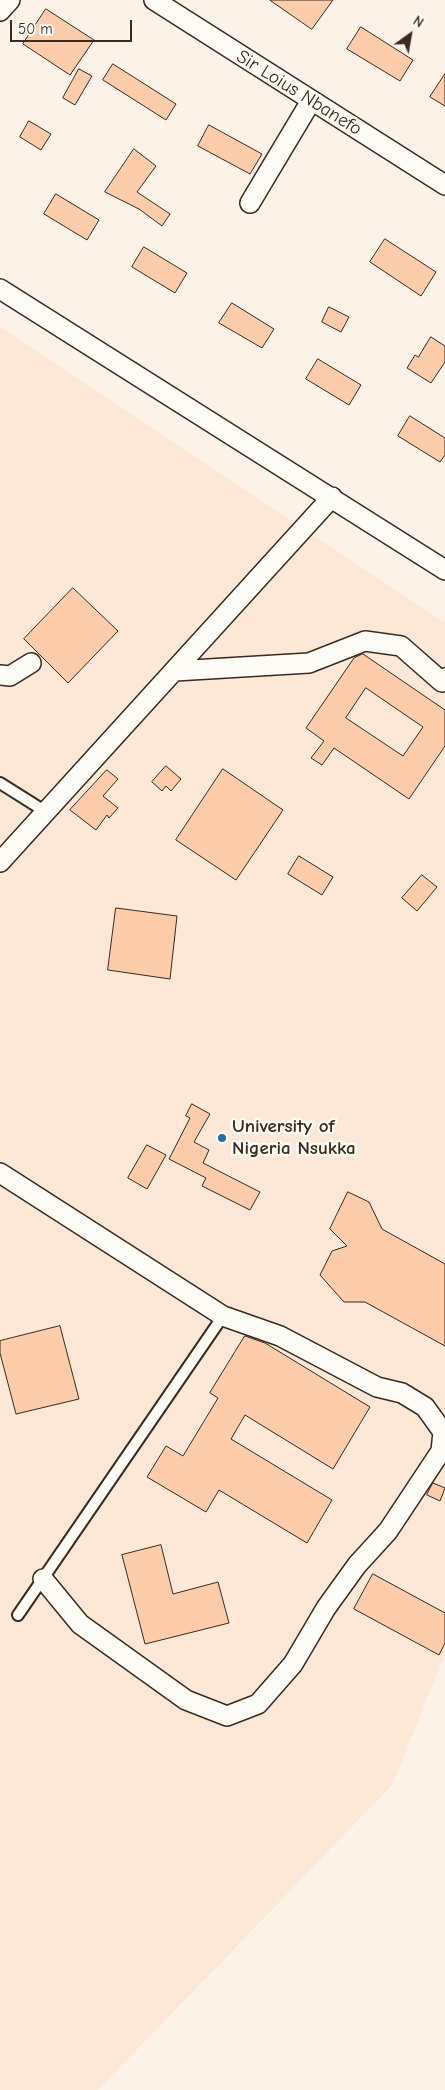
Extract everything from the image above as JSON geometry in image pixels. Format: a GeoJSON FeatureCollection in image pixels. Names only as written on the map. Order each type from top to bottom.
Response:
{"type":"FeatureCollection","features":[{"type":"Feature","properties":{"kind":"street"},"geometry":{"type":"LineString","coordinates":[[0,11],[10,0]]}},
{"type":"Feature","properties":{"kind":"street","name":"Sir Loius Nbanefo"},"geometry":{"type":"LineString","coordinates":[[154,0],[445,185]]}},
{"type":"Feature","properties":{"kind":"street"},"geometry":{"type":"LineString","coordinates":[[250,203],[311,101]]}},
{"type":"Feature","properties":{"kind":"street"},"geometry":{"type":"LineString","coordinates":[[0,289],[445,570]]}},
{"type":"Feature","properties":{"kind":"street"},"geometry":{"type":"LineString","coordinates":[[0,862],[332,498]]}},
{"type":"Feature","properties":{"kind":"street"},"geometry":{"type":"LineString","coordinates":[[175,671],[309,663],[365,641],[401,646],[444,681]]}},
{"type":"Feature","properties":{"kind":"street"},"geometry":{"type":"LineString","coordinates":[[0,675],[10,676],[31,663]]}},
{"type":"Feature","properties":{"kind":"street"},"geometry":{"type":"LineString","coordinates":[[0,1173],[223,1316],[280,1336],[377,1387],[402,1393],[425,1407],[443,1432],[441,1451],[388,1531],[357,1565],[326,1608],[293,1664],[258,1704],[227,1716],[186,1700],[80,1624],[42,1579]]}},
{"type":"Feature","properties":{"kind":"lane"},"geometry":{"type":"LineString","coordinates":[[0,783],[46,812]]}},
{"type":"Feature","properties":{"kind":"lane"},"geometry":{"type":"LineString","coordinates":[[18,1615],[223,1316]]}},
{"type":"Feature","properties":{"kind":"shaded area","name":"University of Nigeria Nsukka"},"geometry":{"type":"Polygon","coordinates":[[[0,327],[445,623],[445,1654],[393,1784],[98,2090],[0,2090],[0,327]]]}},
{"type":"Feature","properties":{"kind":"building"},"geometry":{"type":"Polygon","coordinates":[[[270,0],[333,0],[312,29],[270,0]]]}},
{"type":"Feature","properties":{"kind":"building"},"geometry":{"type":"Polygon","coordinates":[[[46,9],[94,40],[70,75],[23,44],[46,9]]]}},
{"type":"Feature","properties":{"kind":"building"},"geometry":{"type":"Polygon","coordinates":[[[361,27],[413,60],[400,81],[347,49],[361,27]]]}},
{"type":"Feature","properties":{"kind":"building"},"geometry":{"type":"Polygon","coordinates":[[[113,64],[176,104],[166,120],[103,80],[113,64]]]}},
{"type":"Feature","properties":{"kind":"building"},"geometry":{"type":"Polygon","coordinates":[[[79,69],[92,76],[75,105],[63,98],[79,69]]]}},
{"type":"Feature","properties":{"kind":"building"},"geometry":{"type":"Polygon","coordinates":[[[445,74],[445,106],[430,97],[445,74]]]}},
{"type":"Feature","properties":{"kind":"building"},"geometry":{"type":"Polygon","coordinates":[[[29,121],[51,134],[41,150],[20,137],[29,121]]]}},
{"type":"Feature","properties":{"kind":"building"},"geometry":{"type":"Polygon","coordinates":[[[209,125],[262,154],[250,174],[198,146],[209,125]]]}},
{"type":"Feature","properties":{"kind":"building"},"geometry":{"type":"Polygon","coordinates":[[[134,149],[156,166],[137,192],[170,214],[162,226],[139,209],[105,192],[134,149]]]}},
{"type":"Feature","properties":{"kind":"building"},"geometry":{"type":"Polygon","coordinates":[[[56,194],[99,220],[87,240],[44,214],[56,194]]]}},
{"type":"Feature","properties":{"kind":"building"},"geometry":{"type":"Polygon","coordinates":[[[385,239],[436,272],[421,296],[370,262],[385,239]]]}},
{"type":"Feature","properties":{"kind":"building"},"geometry":{"type":"Polygon","coordinates":[[[144,247],[187,273],[175,293],[132,267],[144,247]]]}},
{"type":"Feature","properties":{"kind":"building"},"geometry":{"type":"Polygon","coordinates":[[[232,303],[274,329],[262,348],[219,323],[232,303]]]}},
{"type":"Feature","properties":{"kind":"building"},"geometry":{"type":"Polygon","coordinates":[[[329,307],[349,317],[341,332],[322,322],[329,307]]]}},
{"type":"Feature","properties":{"kind":"building"},"geometry":{"type":"Polygon","coordinates":[[[431,337],[445,346],[445,362],[431,383],[407,368],[415,355],[418,357],[431,337]]]}},
{"type":"Feature","properties":{"kind":"building"},"geometry":{"type":"Polygon","coordinates":[[[318,359],[361,385],[349,405],[306,379],[318,359]]]}},
{"type":"Feature","properties":{"kind":"building"},"geometry":{"type":"Polygon","coordinates":[[[410,416],[445,438],[445,455],[440,462],[398,436],[410,416]]]}},
{"type":"Feature","properties":{"kind":"building"},"geometry":{"type":"Polygon","coordinates":[[[73,588],[118,631],[68,683],[24,639],[73,588]]]}},
{"type":"Feature","properties":{"kind":"building"},"geometry":{"type":"Polygon","coordinates":[[[363,654],[445,710],[445,746],[409,799],[334,748],[322,765],[311,758],[324,741],[306,728],[354,658],[363,654]],[[366,688],[346,718],[403,756],[423,727],[366,688]]]}},
{"type":"Feature","properties":{"kind":"building"},"geometry":{"type":"Polygon","coordinates":[[[166,766],[181,779],[171,791],[166,786],[162,791],[152,782],[166,766]]]}},
{"type":"Feature","properties":{"kind":"building"},"geometry":{"type":"Polygon","coordinates":[[[223,769],[283,810],[236,880],[176,840],[223,769]]]}},
{"type":"Feature","properties":{"kind":"building"},"geometry":{"type":"Polygon","coordinates":[[[107,770],[118,779],[103,796],[118,808],[109,818],[107,815],[96,830],[70,810],[107,770]]]}},
{"type":"Feature","properties":{"kind":"building"},"geometry":{"type":"Polygon","coordinates":[[[299,856],[333,877],[322,895],[288,874],[299,856]]]}},
{"type":"Feature","properties":{"kind":"building"},"geometry":{"type":"Polygon","coordinates":[[[422,875],[437,887],[417,911],[402,898],[422,875]]]}},
{"type":"Feature","properties":{"kind":"building"},"geometry":{"type":"Polygon","coordinates":[[[116,908],[177,916],[170,979],[108,970],[116,908]]]}},
{"type":"Feature","properties":{"kind":"building"},"geometry":{"type":"Polygon","coordinates":[[[192,1104],[210,1114],[194,1142],[209,1150],[203,1163],[260,1192],[250,1210],[202,1186],[206,1178],[169,1159],[190,1118],[186,1116],[192,1104]]]}},
{"type":"Feature","properties":{"kind":"building"},"geometry":{"type":"Polygon","coordinates":[[[147,1145],[166,1155],[147,1189],[128,1178],[147,1145]]]}},
{"type":"Feature","properties":{"kind":"building"},"geometry":{"type":"Polygon","coordinates":[[[348,1192],[369,1202],[382,1229],[445,1264],[445,1346],[365,1302],[344,1302],[320,1275],[332,1251],[347,1246],[330,1229],[348,1192]]]}},
{"type":"Feature","properties":{"kind":"building"},"geometry":{"type":"Polygon","coordinates":[[[60,1326],[79,1399],[16,1414],[0,1353],[0,1341],[60,1326]]]}},
{"type":"Feature","properties":{"kind":"building"},"geometry":{"type":"Polygon","coordinates":[[[245,1336],[265,1343],[370,1407],[333,1469],[245,1415],[231,1439],[332,1500],[307,1543],[219,1490],[206,1512],[147,1477],[166,1446],[183,1456],[218,1398],[210,1393],[245,1336]]]}},
{"type":"Feature","properties":{"kind":"building"},"geometry":{"type":"Polygon","coordinates":[[[433,1483],[445,1488],[440,1501],[427,1495],[433,1483]]]}},
{"type":"Feature","properties":{"kind":"building"},"geometry":{"type":"Polygon","coordinates":[[[161,1545],[173,1594],[218,1582],[229,1623],[145,1644],[122,1555],[161,1545]]]}},
{"type":"Feature","properties":{"kind":"building"},"geometry":{"type":"Polygon","coordinates":[[[373,1574],[445,1613],[445,1643],[439,1655],[354,1609],[373,1574]]]}},
{"type":"Feature","properties":{"kind":"place","name":"University of Nigeria Nsukka"},"geometry":{"type":"Point","coordinates":[222,1138]}}]}
